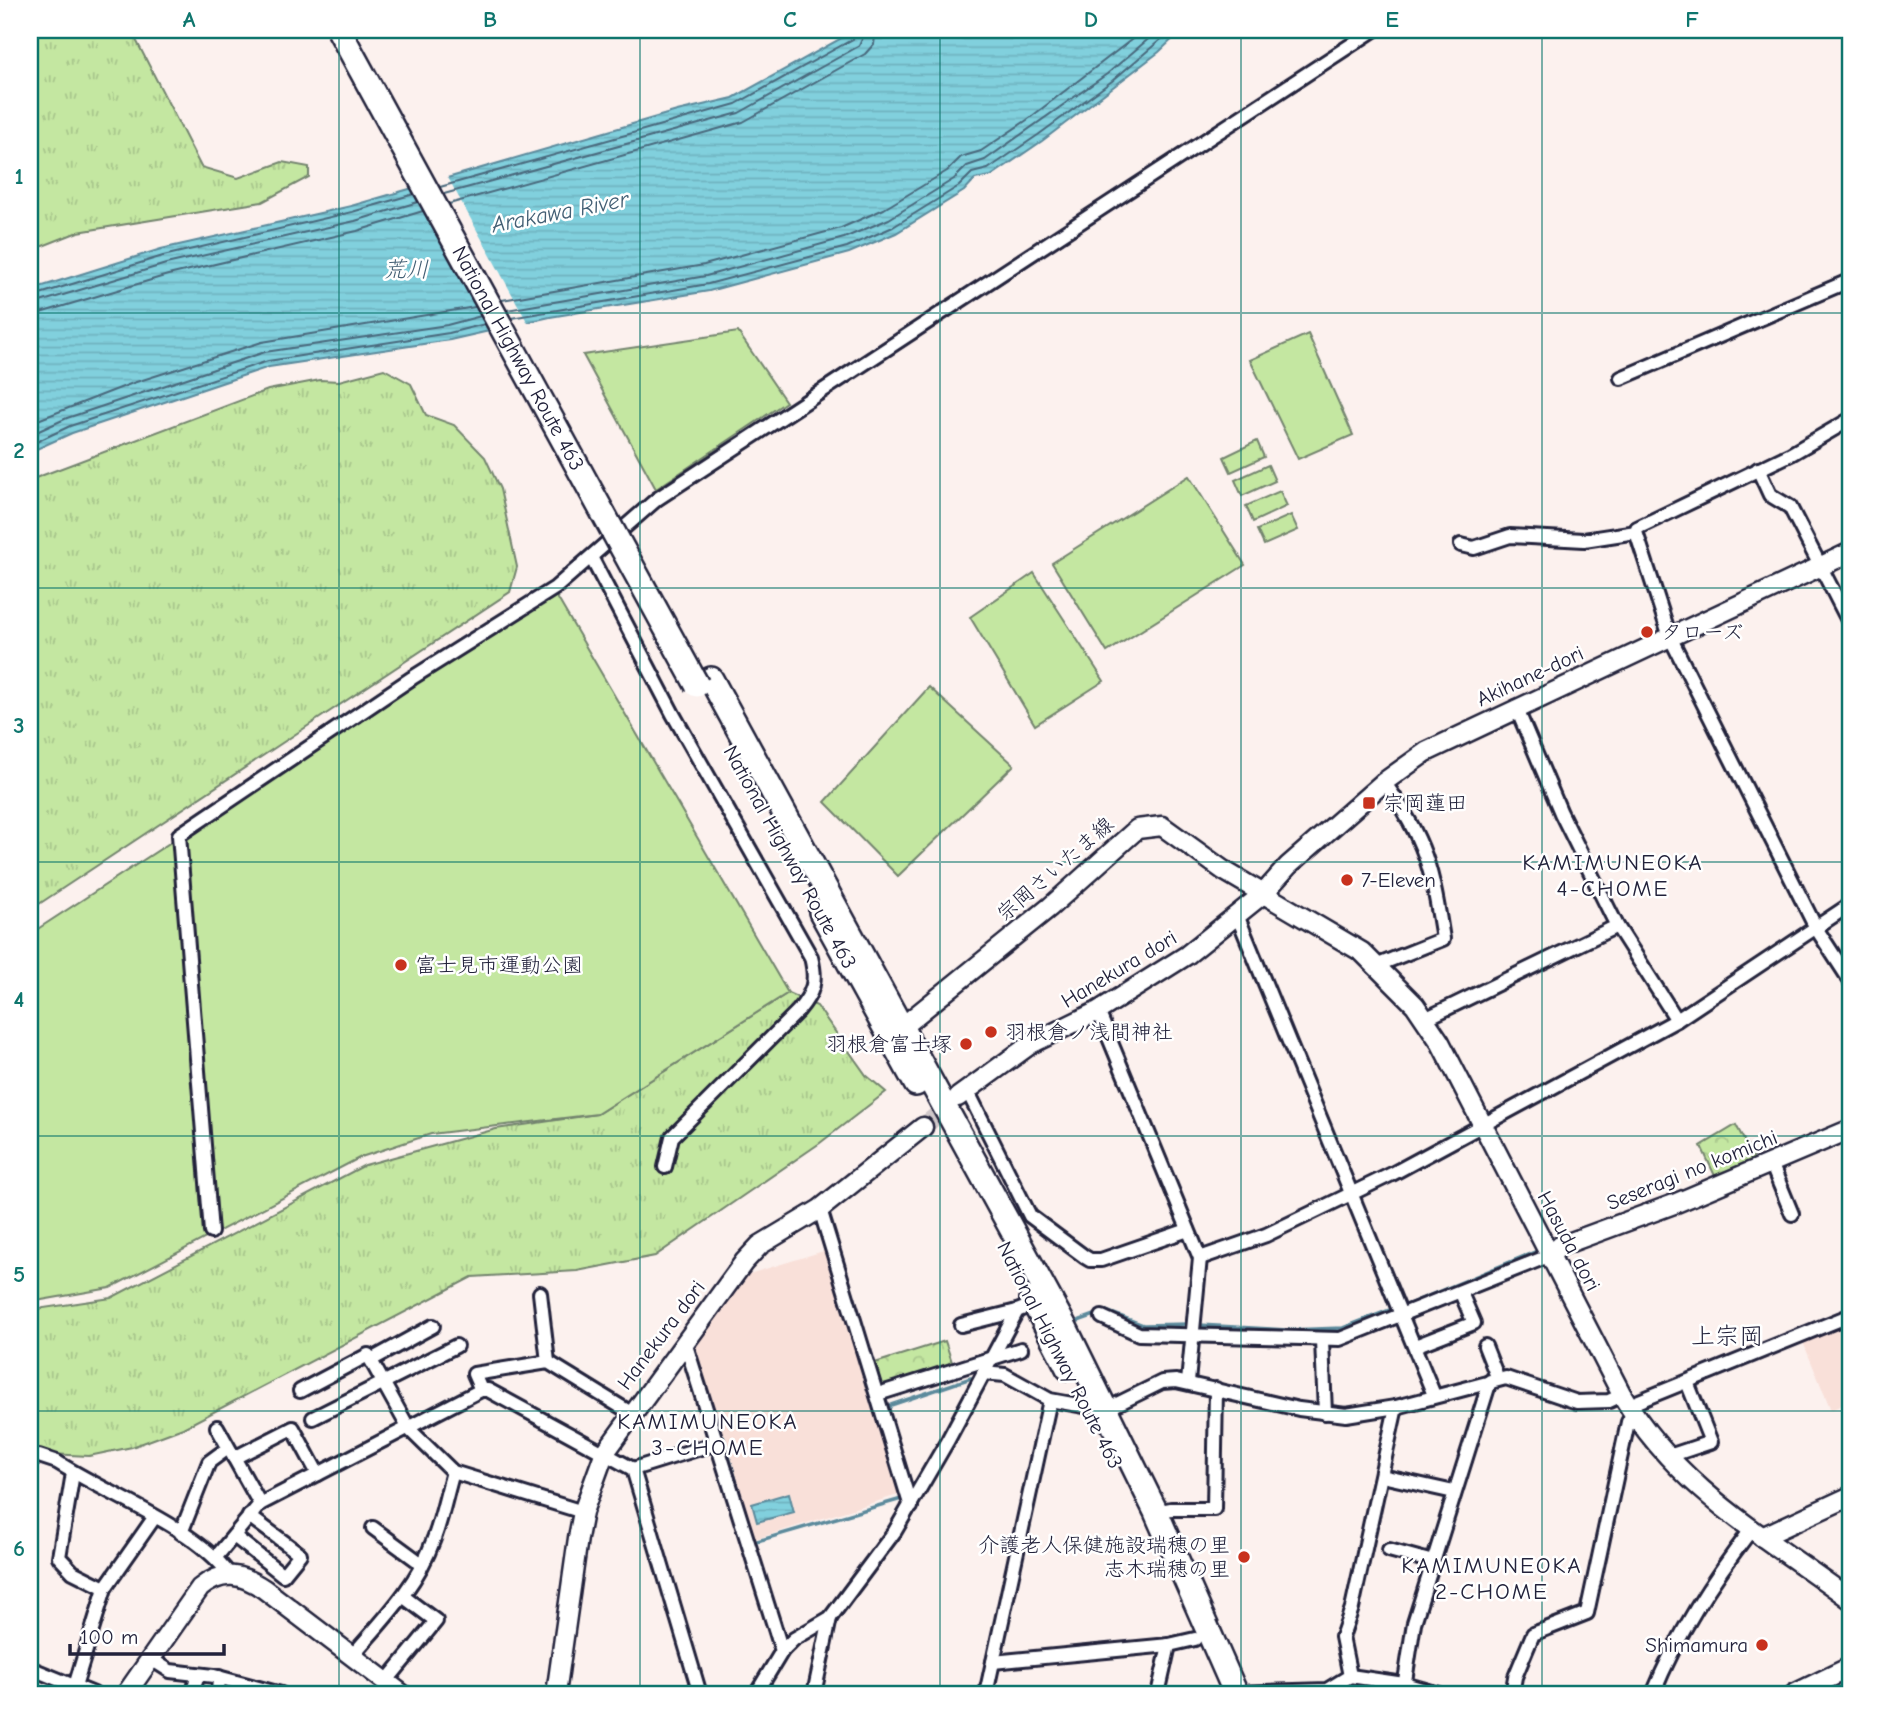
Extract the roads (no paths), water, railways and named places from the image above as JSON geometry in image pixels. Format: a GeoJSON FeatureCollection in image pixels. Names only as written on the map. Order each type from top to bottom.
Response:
{"type":"FeatureCollection","features":[{"type":"Feature","properties":{"kind":"highway","name":"National Highway Route 463"},"geometry":{"type":"LineString","coordinates":[[339,30],[704,682],[1156,1512],[1231,1694]]}},
{"type":"Feature","properties":{"kind":"highway","name":"National Highway Route 463"},"geometry":{"type":"LineString","coordinates":[[356,30],[704,682]]}},
{"type":"Feature","properties":{"kind":"highway","name":"National Highway Route 463"},"geometry":{"type":"LineString","coordinates":[[896,1032],[1026,1307],[1098,1408],[1195,1639],[1231,1694]]}},
{"type":"Feature","properties":{"kind":"main road"},"geometry":{"type":"LineString","coordinates":[[1795,1694],[1851,1667]]}},
{"type":"Feature","properties":{"kind":"street"},"geometry":{"type":"LineString","coordinates":[[211,1232],[179,835],[401,686],[555,589],[657,499],[1374,30]]}},
{"type":"Feature","properties":{"kind":"street"},"geometry":{"type":"LineString","coordinates":[[1621,378],[1851,280]]}},
{"type":"Feature","properties":{"kind":"street"},"geometry":{"type":"LineString","coordinates":[[1851,419],[1791,454],[1637,528],[1636,532],[1670,637],[1816,928],[1851,982]]}},
{"type":"Feature","properties":{"kind":"street"},"geometry":{"type":"LineString","coordinates":[[1758,469],[1770,495],[1790,507],[1851,626]]}},
{"type":"Feature","properties":{"kind":"street"},"geometry":{"type":"LineString","coordinates":[[1461,545],[1474,548],[1510,536],[1584,540],[1636,532]]}},
{"type":"Feature","properties":{"kind":"street","name":"Akihane-dori"},"geometry":{"type":"LineString","coordinates":[[1263,894],[1289,866],[1384,782],[1426,752],[1516,707],[1851,552]]}},
{"type":"Feature","properties":{"kind":"street"},"geometry":{"type":"LineString","coordinates":[[591,557],[673,714],[810,957],[816,976],[815,987],[798,1011],[672,1136],[665,1167]]}},
{"type":"Feature","properties":{"kind":"street"},"geometry":{"type":"LineString","coordinates":[[1516,707],[1561,813],[1617,926],[1676,1020]]}},
{"type":"Feature","properties":{"kind":"street"},"geometry":{"type":"LineString","coordinates":[[1378,965],[1443,939],[1432,870],[1409,817],[1384,782]]}},
{"type":"Feature","properties":{"kind":"street","name":"宗岡さいたま線"},"geometry":{"type":"LineString","coordinates":[[896,1032],[1050,907],[1137,829],[1162,826],[1201,856],[1263,894]]}},
{"type":"Feature","properties":{"kind":"street","name":"Hanekura dori"},"geometry":{"type":"LineString","coordinates":[[963,1094],[1031,1044],[1098,1011],[1187,955],[1263,894]]}},
{"type":"Feature","properties":{"kind":"street","name":"Hasuda dori"},"geometry":{"type":"LineString","coordinates":[[1263,894],[1326,928],[1378,965],[1425,1019],[1628,1404],[1666,1457],[1706,1496],[1851,1600]]}},
{"type":"Feature","properties":{"kind":"street"},"geometry":{"type":"LineString","coordinates":[[1200,1258],[1266,1236],[1353,1193],[1676,1020],[1851,904]]}},
{"type":"Feature","properties":{"kind":"street"},"geometry":{"type":"LineString","coordinates":[[1237,915],[1434,1395]]}},
{"type":"Feature","properties":{"kind":"street"},"geometry":{"type":"LineString","coordinates":[[1425,1019],[1617,926]]}},
{"type":"Feature","properties":{"kind":"street"},"geometry":{"type":"LineString","coordinates":[[1098,1011],[1200,1258],[1188,1382]]}},
{"type":"Feature","properties":{"kind":"street"},"geometry":{"type":"LineString","coordinates":[[963,1094],[1030,1216],[1090,1261],[1188,1230]]}},
{"type":"Feature","properties":{"kind":"street","name":"Hanekura dori"},"geometry":{"type":"LineString","coordinates":[[556,1694],[583,1512],[604,1454],[631,1413],[760,1245],[820,1209],[923,1127]]}},
{"type":"Feature","properties":{"kind":"street","name":"Seseragi no komichi"},"geometry":{"type":"LineString","coordinates":[[1551,1255],[1560,1246],[1851,1129]]}},
{"type":"Feature","properties":{"kind":"street"},"geometry":{"type":"LineString","coordinates":[[1771,1163],[1792,1214]]}},
{"type":"Feature","properties":{"kind":"street"},"geometry":{"type":"LineString","coordinates":[[820,1209],[911,1507]]}},
{"type":"Feature","properties":{"kind":"street"},"geometry":{"type":"LineString","coordinates":[[1102,1317],[1139,1334],[1340,1339],[1551,1255]]}},
{"type":"Feature","properties":{"kind":"street"},"geometry":{"type":"LineString","coordinates":[[540,1293],[548,1362]]}},
{"type":"Feature","properties":{"kind":"street"},"geometry":{"type":"LineString","coordinates":[[1415,1346],[1474,1323],[1461,1293]]}},
{"type":"Feature","properties":{"kind":"street"},"geometry":{"type":"LineString","coordinates":[[961,1325],[1026,1307]]}},
{"type":"Feature","properties":{"kind":"street"},"geometry":{"type":"LineString","coordinates":[[756,1694],[782,1651],[794,1639],[830,1618],[857,1585],[911,1507],[990,1360],[1026,1307]]}},
{"type":"Feature","properties":{"kind":"street"},"geometry":{"type":"LineString","coordinates":[[983,1373],[1005,1375],[1050,1400],[1098,1408],[1162,1382],[1188,1382],[1325,1413],[1369,1413],[1494,1380],[1523,1381],[1577,1402],[1609,1401],[1628,1404],[1851,1315]]}},
{"type":"Feature","properties":{"kind":"street"},"geometry":{"type":"LineString","coordinates":[[371,1360],[433,1326]]}},
{"type":"Feature","properties":{"kind":"street"},"geometry":{"type":"LineString","coordinates":[[1322,1340],[1325,1413]]}},
{"type":"Feature","properties":{"kind":"street"},"geometry":{"type":"LineString","coordinates":[[685,1342],[782,1651]]}},
{"type":"Feature","properties":{"kind":"street"},"geometry":{"type":"LineString","coordinates":[[313,1418],[456,1346]]}},
{"type":"Feature","properties":{"kind":"street"},"geometry":{"type":"LineString","coordinates":[[1404,1689],[1414,1623],[1454,1492],[1494,1380],[1485,1346]]}},
{"type":"Feature","properties":{"kind":"street"},"geometry":{"type":"LineString","coordinates":[[878,1394],[1021,1349]]}},
{"type":"Feature","properties":{"kind":"street"},"geometry":{"type":"LineString","coordinates":[[300,1391],[368,1355],[409,1429],[453,1472],[583,1512]]}},
{"type":"Feature","properties":{"kind":"street"},"geometry":{"type":"LineString","coordinates":[[631,1413],[548,1362],[474,1374],[481,1390],[633,1469],[717,1443]]}},
{"type":"Feature","properties":{"kind":"street"},"geometry":{"type":"LineString","coordinates":[[1666,1457],[1711,1441],[1686,1382]]}},
{"type":"Feature","properties":{"kind":"street"},"geometry":{"type":"LineString","coordinates":[[1156,1512],[1171,1508],[1214,1509],[1216,1389]]}},
{"type":"Feature","properties":{"kind":"street"},"geometry":{"type":"LineString","coordinates":[[216,1557],[260,1504],[481,1390]]}},
{"type":"Feature","properties":{"kind":"street"},"geometry":{"type":"LineString","coordinates":[[986,1694],[1050,1400]]}},
{"type":"Feature","properties":{"kind":"street"},"geometry":{"type":"LineString","coordinates":[[1512,1694],[1515,1677],[1532,1634],[1587,1613],[1628,1422],[1628,1404]]}},
{"type":"Feature","properties":{"kind":"street"},"geometry":{"type":"LineString","coordinates":[[1350,1676],[1342,1637],[1352,1608],[1396,1407]]}},
{"type":"Feature","properties":{"kind":"street"},"geometry":{"type":"LineString","coordinates":[[217,1426],[260,1504]]}},
{"type":"Feature","properties":{"kind":"street"},"geometry":{"type":"LineString","coordinates":[[181,1533],[209,1462],[293,1428],[318,1474]]}},
{"type":"Feature","properties":{"kind":"street"},"geometry":{"type":"LineString","coordinates":[[39,1457],[57,1462],[181,1533],[216,1557],[229,1574]]}},
{"type":"Feature","properties":{"kind":"street"},"geometry":{"type":"LineString","coordinates":[[633,1469],[701,1694]]}},
{"type":"Feature","properties":{"kind":"street"},"geometry":{"type":"LineString","coordinates":[[351,1657],[404,1597],[433,1542],[453,1472]]}},
{"type":"Feature","properties":{"kind":"street"},"geometry":{"type":"LineString","coordinates":[[73,1473],[59,1556],[73,1572],[105,1588]]}},
{"type":"Feature","properties":{"kind":"street"},"geometry":{"type":"LineString","coordinates":[[1382,1476],[1454,1492]]}},
{"type":"Feature","properties":{"kind":"street"},"geometry":{"type":"LineString","coordinates":[[1653,1694],[1676,1639],[1706,1588],[1757,1533],[1851,1496]]}},
{"type":"Feature","properties":{"kind":"street"},"geometry":{"type":"LineString","coordinates":[[234,1536],[283,1574],[300,1554],[249,1517]]}},
{"type":"Feature","properties":{"kind":"street"},"geometry":{"type":"LineString","coordinates":[[75,1686],[105,1588],[154,1518]]}},
{"type":"Feature","properties":{"kind":"street"},"geometry":{"type":"LineString","coordinates":[[373,1528],[422,1564]]}},
{"type":"Feature","properties":{"kind":"street"},"geometry":{"type":"LineString","coordinates":[[1389,1550],[1433,1562]]}},
{"type":"Feature","properties":{"kind":"street"},"geometry":{"type":"LineString","coordinates":[[131,1692],[200,1588],[218,1576],[229,1574],[252,1581],[264,1589],[385,1684],[402,1694]]}},
{"type":"Feature","properties":{"kind":"street"},"geometry":{"type":"LineString","coordinates":[[385,1684],[436,1621],[404,1597]]}},
{"type":"Feature","properties":{"kind":"street"},"geometry":{"type":"LineString","coordinates":[[814,1694],[830,1618]]}},
{"type":"Feature","properties":{"kind":"street"},"geometry":{"type":"LineString","coordinates":[[993,1662],[1169,1645],[1195,1639]]}},
{"type":"Feature","properties":{"kind":"street"},"geometry":{"type":"LineString","coordinates":[[1158,1694],[1169,1645]]}},
{"type":"Feature","properties":{"kind":"street"},"geometry":{"type":"LineString","coordinates":[[151,1659],[170,1671],[219,1677],[281,1694]]}},
{"type":"Feature","properties":{"kind":"street"},"geometry":{"type":"LineString","coordinates":[[30,1668],[94,1694]]}},
{"type":"Feature","properties":{"kind":"street"},"geometry":{"type":"LineString","coordinates":[[193,1694],[197,1676]]}},
{"type":"Feature","properties":{"kind":"street"},"geometry":{"type":"LineString","coordinates":[[1231,1694],[1328,1692],[1350,1676],[1439,1694]]}},
{"type":"Feature","properties":{"kind":"street"},"geometry":{"type":"LineString","coordinates":[[218,1694],[219,1677]]}},
{"type":"Feature","properties":{"kind":"water"},"geometry":{"type":"Polygon","coordinates":[[[856,30],[1182,30],[1159,52],[1042,141],[991,176],[975,179],[964,191],[896,233],[849,253],[709,291],[550,317],[450,340],[269,367],[72,433],[30,452],[30,290],[161,249],[351,206],[677,111],[733,98],[856,30]]]}},
{"type":"Feature","properties":{"kind":"water"},"geometry":{"type":"Polygon","coordinates":[[[789,1493],[794,1512],[757,1522],[752,1504],[789,1493]]]}},
{"type":"Feature","properties":{"kind":"waterway"},"geometry":{"type":"LineString","coordinates":[[1406,1305],[1537,1251]]}},
{"type":"Feature","properties":{"kind":"waterway"},"geometry":{"type":"LineString","coordinates":[[1199,1325],[1287,1330],[1343,1328],[1395,1308]]}},
{"type":"Feature","properties":{"kind":"waterway"},"geometry":{"type":"LineString","coordinates":[[1078,1321],[1106,1311],[1143,1325],[1189,1324]]}},
{"type":"Feature","properties":{"kind":"waterway"},"geometry":{"type":"LineString","coordinates":[[891,1421],[888,1411],[891,1405],[971,1378]]}},
{"type":"Feature","properties":{"kind":"waterway"},"geometry":{"type":"LineString","coordinates":[[719,1437],[723,1436],[754,1542],[905,1498]]}},
{"type":"Feature","properties":{"kind":"tunnel"},"geometry":{"type":"LineString","coordinates":[[923,1127],[955,1100]]}},
{"type":"Feature","properties":{"kind":"place","name":"タローズ"},"geometry":{"type":"Point","coordinates":[1647,632]}},
{"type":"Feature","properties":{"kind":"place","name":"宗岡蓮田"},"geometry":{"type":"Point","coordinates":[1369,803]}},
{"type":"Feature","properties":{"kind":"place","name":"7-Eleven"},"geometry":{"type":"Point","coordinates":[1347,880]}},
{"type":"Feature","properties":{"kind":"place","name":"富士見市運動公園"},"geometry":{"type":"Point","coordinates":[401,965]}},
{"type":"Feature","properties":{"kind":"place","name":"羽根倉ノ浅間神社"},"geometry":{"type":"Point","coordinates":[991,1032]}},
{"type":"Feature","properties":{"kind":"place","name":"羽根倉富士塚"},"geometry":{"type":"Point","coordinates":[966,1044]}},
{"type":"Feature","properties":{"kind":"place","name":"介護老人保健施設瑞穂の里 志木瑞穂の里"},"geometry":{"type":"Point","coordinates":[1244,1557]}},
{"type":"Feature","properties":{"kind":"place","name":"Shimamura"},"geometry":{"type":"Point","coordinates":[1762,1645]}},
{"type":"Feature","properties":{"kind":"district","name":"KAMIMUNEOKA 4-CHOME"},"geometry":{"type":"Point","coordinates":[1613,875]}},
{"type":"Feature","properties":{"kind":"district","name":"上宗岡"},"geometry":{"type":"Point","coordinates":[1727,1336]}},
{"type":"Feature","properties":{"kind":"district","name":"KAMIMUNEOKA 3-CHOME"},"geometry":{"type":"Point","coordinates":[708,1434]}},
{"type":"Feature","properties":{"kind":"district","name":"KAMIMUNEOKA 2-CHOME"},"geometry":{"type":"Point","coordinates":[1492,1578]}},
{"type":"Feature","properties":{"kind":"water label","name":"Arakawa River"},"geometry":{"type":"Point","coordinates":[560,212]}},
{"type":"Feature","properties":{"kind":"water label","name":"荒川"},"geometry":{"type":"Point","coordinates":[406,269]}}]}
